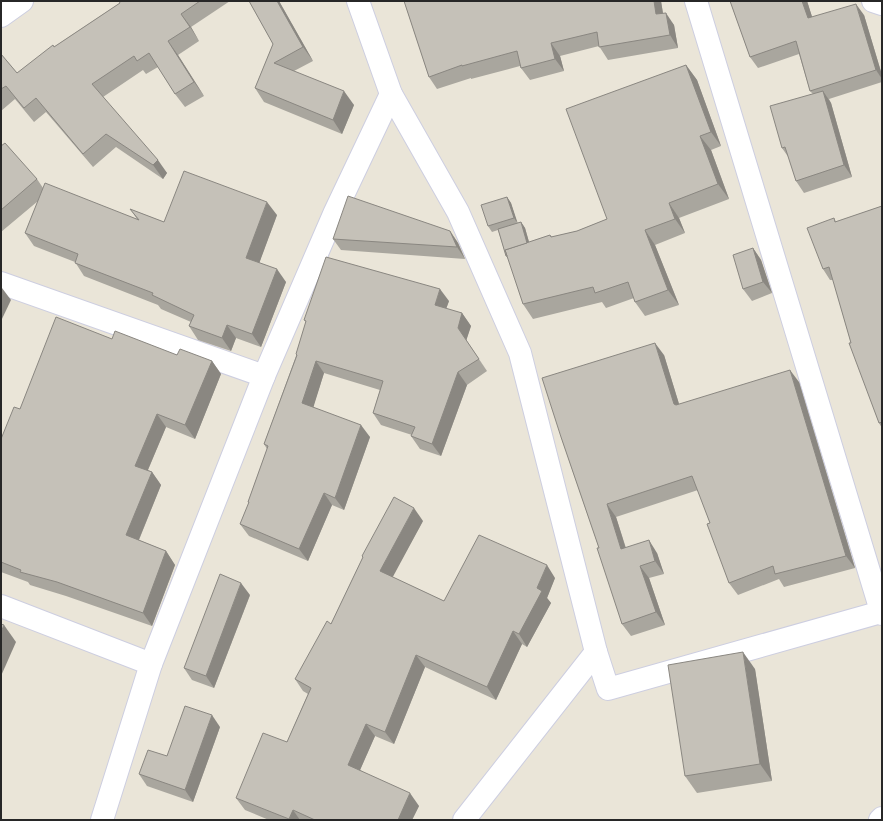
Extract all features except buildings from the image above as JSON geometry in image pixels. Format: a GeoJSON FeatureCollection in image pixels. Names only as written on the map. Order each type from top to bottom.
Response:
{"type":"FeatureCollection","features":[{"type":"Feature","properties":{"kind":"street"},"geometry":{"type":"LineString","coordinates":[[1,16],[22,1]]}},
{"type":"Feature","properties":{"kind":"street"},"geometry":{"type":"LineString","coordinates":[[358,1],[391,94],[458,212],[520,353],[596,652],[608,689],[882,613],[696,1]]}},
{"type":"Feature","properties":{"kind":"street"},"geometry":{"type":"LineString","coordinates":[[873,1],[882,4]]}},
{"type":"Feature","properties":{"kind":"street"},"geometry":{"type":"LineString","coordinates":[[102,820],[150,664],[264,376],[334,214],[391,94]]}},
{"type":"Feature","properties":{"kind":"street"},"geometry":{"type":"LineString","coordinates":[[1,284],[264,376]]}},
{"type":"Feature","properties":{"kind":"street"},"geometry":{"type":"LineString","coordinates":[[1,606],[150,664]]}},
{"type":"Feature","properties":{"kind":"street"},"geometry":{"type":"LineString","coordinates":[[464,820],[596,652]]}}]}
